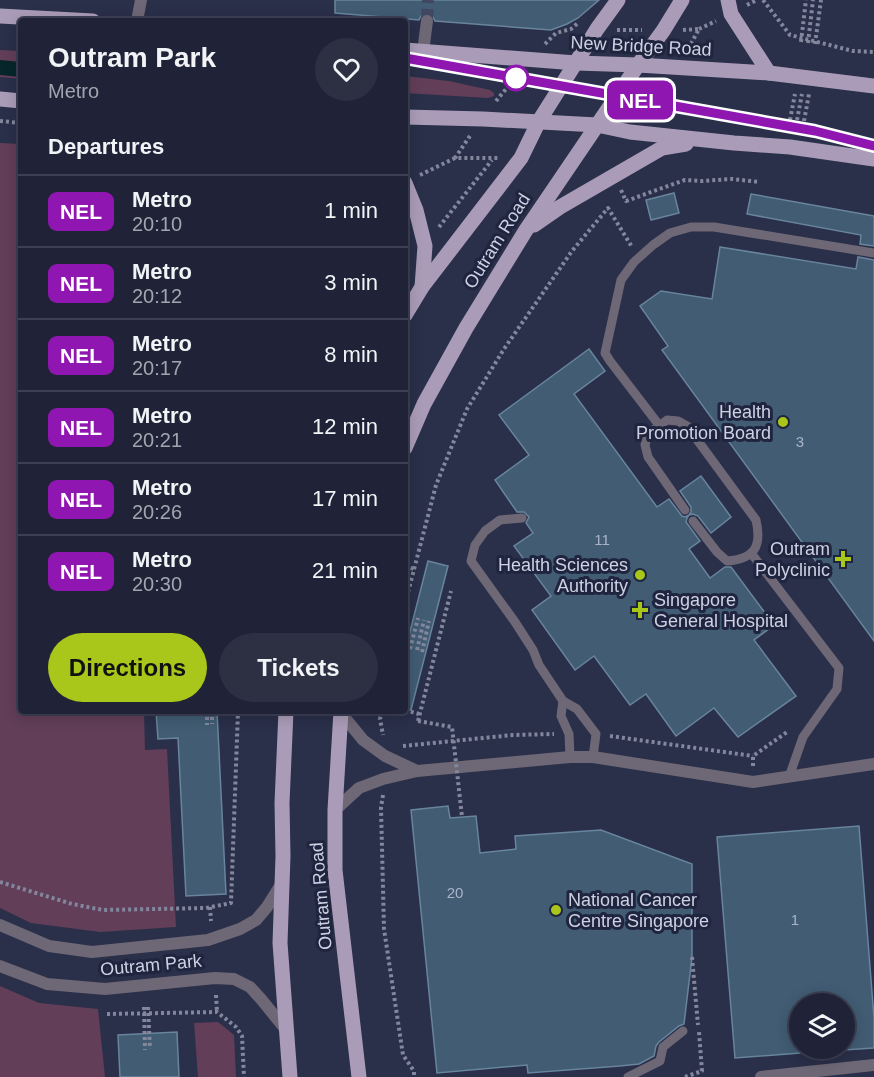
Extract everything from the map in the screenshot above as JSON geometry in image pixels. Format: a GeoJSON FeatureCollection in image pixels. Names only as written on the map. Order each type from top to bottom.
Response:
{"type":"FeatureCollection","features":[{"type":"Feature","properties":{"kind":"main road","name":"Outram Road"},"geometry":{"type":"LineString","coordinates":[[408,310],[422,287],[521,158],[539,121],[618,0]]}},
{"type":"Feature","properties":{"kind":"main road","name":"Outram Road"},"geometry":{"type":"LineString","coordinates":[[408,441],[424,404],[466,328],[526,230],[682,0]]}},
{"type":"Feature","properties":{"kind":"main road"},"geometry":{"type":"LineString","coordinates":[[728,0],[730,14],[769,73]]}},
{"type":"Feature","properties":{"kind":"main road"},"geometry":{"type":"LineString","coordinates":[[0,16],[37,18]]}},
{"type":"Feature","properties":{"kind":"main road","name":"New Bridge Road"},"geometry":{"type":"LineString","coordinates":[[408,50],[576,63],[769,73],[874,86]]}},
{"type":"Feature","properties":{"kind":"main road"},"geometry":{"type":"LineString","coordinates":[[0,99],[18,101]]}},
{"type":"Feature","properties":{"kind":"main road"},"geometry":{"type":"LineString","coordinates":[[408,117],[597,125],[630,132],[790,147],[874,159]]}},
{"type":"Feature","properties":{"kind":"main road"},"geometry":{"type":"LineString","coordinates":[[526,230],[560,207],[662,148],[680,144],[734,143]]}},
{"type":"Feature","properties":{"kind":"main road"},"geometry":{"type":"LineString","coordinates":[[410,180],[425,246],[422,287]]}},
{"type":"Feature","properties":{"kind":"main road","name":"Outram Road"},"geometry":{"type":"LineString","coordinates":[[286,714],[280,943],[290,1077]]}},
{"type":"Feature","properties":{"kind":"main road","name":"Outram Road"},"geometry":{"type":"LineString","coordinates":[[341,714],[335,810],[335,870],[359,1077]]}},
{"type":"Feature","properties":{"kind":"street"},"geometry":{"type":"LineString","coordinates":[[137,18],[141,0]]}},
{"type":"Feature","properties":{"kind":"street"},"geometry":{"type":"LineString","coordinates":[[423,52],[427,21]]}},
{"type":"Feature","properties":{"kind":"street"},"geometry":{"type":"LineString","coordinates":[[343,714],[363,740],[385,756],[417,771]]}},
{"type":"Feature","properties":{"kind":"street"},"geometry":{"type":"LineString","coordinates":[[335,810],[359,788],[382,779],[417,771],[570,757],[592,757],[753,782],[874,764]]}},
{"type":"Feature","properties":{"kind":"street","name":"Outram Park"},"geometry":{"type":"LineString","coordinates":[[0,926],[49,946],[92,952],[207,940],[240,930],[256,920],[282,883]]}},
{"type":"Feature","properties":{"kind":"street","name":"Outram Park"},"geometry":{"type":"LineString","coordinates":[[0,966],[47,984],[105,989],[215,978],[234,979],[249,987],[287,1031]]}},
{"type":"Feature","properties":{"kind":"street"},"geometry":{"type":"LineString","coordinates":[[761,1077],[874,1065]]}},
{"type":"Feature","properties":{"kind":"lane"},"geometry":{"type":"LineString","coordinates":[[659,425],[605,353],[621,280],[638,258],[653,245],[670,233],[692,226],[714,227],[874,253]]}},
{"type":"Feature","properties":{"kind":"lane"},"geometry":{"type":"LineString","coordinates":[[685,510],[648,457],[645,445],[648,434],[667,420],[678,421],[687,426],[756,520],[759,542],[751,553],[741,560],[727,561],[693,521]]}},
{"type":"Feature","properties":{"kind":"lane"},"geometry":{"type":"LineString","coordinates":[[522,518],[500,520],[485,531],[475,545],[471,561],[515,622],[533,650],[539,665],[563,701],[577,709],[596,734],[592,757]]}},
{"type":"Feature","properties":{"kind":"lane"},"geometry":{"type":"LineString","coordinates":[[751,553],[839,668],[837,689],[803,737],[789,777]]}},
{"type":"Feature","properties":{"kind":"lane"},"geometry":{"type":"LineString","coordinates":[[563,701],[561,716],[569,734],[570,757]]}},
{"type":"Feature","properties":{"kind":"lane"},"geometry":{"type":"LineString","coordinates":[[628,1077],[660,1060],[663,1047],[683,1031]]}},
{"type":"Feature","properties":{"kind":"path"},"geometry":{"type":"LineString","coordinates":[[763,0],[790,35],[853,51],[874,52]]}},
{"type":"Feature","properties":{"kind":"path"},"geometry":{"type":"LineString","coordinates":[[801,42],[807,0]]}},
{"type":"Feature","properties":{"kind":"path"},"geometry":{"type":"LineString","coordinates":[[808,43],[813,0]]}},
{"type":"Feature","properties":{"kind":"path"},"geometry":{"type":"LineString","coordinates":[[815,44],[821,0]]}},
{"type":"Feature","properties":{"kind":"path"},"geometry":{"type":"LineString","coordinates":[[531,58],[556,33],[571,29],[579,22]]}},
{"type":"Feature","properties":{"kind":"path"},"geometry":{"type":"LineString","coordinates":[[790,120],[796,85]]}},
{"type":"Feature","properties":{"kind":"path"},"geometry":{"type":"LineString","coordinates":[[797,120],[804,86]]}},
{"type":"Feature","properties":{"kind":"path"},"geometry":{"type":"LineString","coordinates":[[804,121],[810,87]]}},
{"type":"Feature","properties":{"kind":"path"},"geometry":{"type":"LineString","coordinates":[[0,121],[18,123]]}},
{"type":"Feature","properties":{"kind":"path"},"geometry":{"type":"LineString","coordinates":[[410,180],[455,158]]}},
{"type":"Feature","properties":{"kind":"path"},"geometry":{"type":"LineString","coordinates":[[434,234],[492,160]]}},
{"type":"Feature","properties":{"kind":"path"},"geometry":{"type":"LineString","coordinates":[[408,592],[436,485],[467,409],[504,349],[572,251],[608,208],[638,258]]}},
{"type":"Feature","properties":{"kind":"path"},"geometry":{"type":"LineString","coordinates":[[408,567],[414,569]]}},
{"type":"Feature","properties":{"kind":"path"},"geometry":{"type":"LineString","coordinates":[[451,591],[418,721],[452,728],[462,817]]}},
{"type":"Feature","properties":{"kind":"path"},"geometry":{"type":"LineString","coordinates":[[410,649],[424,620],[419,651]]}},
{"type":"Feature","properties":{"kind":"path"},"geometry":{"type":"LineString","coordinates":[[408,711],[419,714]]}},
{"type":"Feature","properties":{"kind":"path"},"geometry":{"type":"LineString","coordinates":[[208,714],[210,725],[212,714]]}},
{"type":"Feature","properties":{"kind":"path"},"geometry":{"type":"LineString","coordinates":[[0,882],[72,904],[103,910],[206,908],[231,903],[238,714]]}},
{"type":"Feature","properties":{"kind":"path"},"geometry":{"type":"LineString","coordinates":[[381,714],[383,736]]}},
{"type":"Feature","properties":{"kind":"path"},"geometry":{"type":"LineString","coordinates":[[753,782],[753,756],[787,732]]}},
{"type":"Feature","properties":{"kind":"path"},"geometry":{"type":"LineString","coordinates":[[382,779],[384,929],[403,1055],[414,1071],[414,1077]]}},
{"type":"Feature","properties":{"kind":"path"},"geometry":{"type":"LineString","coordinates":[[146,1007],[148,1049]]}},
{"type":"Feature","properties":{"kind":"path"},"geometry":{"type":"LineString","coordinates":[[107,1014],[217,1012],[236,1027],[242,1036],[244,1077]]}},
{"type":"Feature","properties":{"kind":"shaded area"},"geometry":{"type":"Polygon","coordinates":[[[0,50],[18,51],[18,79],[0,77],[0,50]]]}},
{"type":"Feature","properties":{"kind":"shaded area"},"geometry":{"type":"Polygon","coordinates":[[[0,60],[18,62],[18,77],[0,75],[0,60]]]}},
{"type":"Feature","properties":{"kind":"shaded area"},"geometry":{"type":"Polygon","coordinates":[[[408,76],[449,81],[490,90],[494,96],[488,98],[408,93],[408,76]]]}},
{"type":"Feature","properties":{"kind":"shaded area"},"geometry":{"type":"Polygon","coordinates":[[[0,143],[18,144],[18,714],[144,714],[145,750],[167,749],[176,927],[100,932],[31,923],[0,908],[0,143]]]}},
{"type":"Feature","properties":{"kind":"shaded area"},"geometry":{"type":"Polygon","coordinates":[[[0,986],[39,1003],[98,1009],[105,1077],[0,1077],[0,986]]]}},
{"type":"Feature","properties":{"kind":"shaded area"},"geometry":{"type":"Polygon","coordinates":[[[218,1022],[234,1035],[236,1077],[198,1077],[194,1023],[218,1022]]]}},
{"type":"Feature","properties":{"kind":"building"},"geometry":{"type":"Polygon","coordinates":[[[335,0],[599,0],[578,18],[551,30],[435,21],[432,15],[427,13],[419,20],[335,13],[335,0]]]}},
{"type":"Feature","properties":{"kind":"building"},"geometry":{"type":"Polygon","coordinates":[[[674,193],[679,213],[651,220],[646,200],[674,193]]]}},
{"type":"Feature","properties":{"kind":"building"},"geometry":{"type":"Polygon","coordinates":[[[751,194],[874,216],[874,246],[860,244],[861,235],[747,214],[751,194]]]}},
{"type":"Feature","properties":{"kind":"building"},"geometry":{"type":"Polygon","coordinates":[[[720,247],[856,269],[858,257],[874,260],[874,641],[662,350],[668,346],[640,306],[661,291],[712,299],[720,247]]]}},
{"type":"Feature","properties":{"kind":"building"},"geometry":{"type":"Polygon","coordinates":[[[589,349],[605,371],[574,394],[657,507],[669,499],[682,516],[689,515],[686,522],[700,541],[689,549],[710,578],[725,567],[731,567],[774,625],[754,640],[796,696],[738,737],[714,708],[676,736],[646,694],[630,705],[594,656],[575,670],[532,610],[551,596],[514,546],[533,533],[526,523],[529,517],[524,512],[517,512],[495,480],[529,455],[499,415],[589,349]]]}},
{"type":"Feature","properties":{"kind":"building"},"geometry":{"type":"Polygon","coordinates":[[[701,476],[731,517],[711,533],[698,516],[689,515],[691,507],[680,491],[701,476]]]}},
{"type":"Feature","properties":{"kind":"building"},"geometry":{"type":"Polygon","coordinates":[[[428,561],[448,566],[411,710],[408,710],[408,639],[428,561]]]}},
{"type":"Feature","properties":{"kind":"building"},"geometry":{"type":"Polygon","coordinates":[[[156,714],[217,714],[226,894],[186,896],[178,738],[158,739],[156,714]]]}},
{"type":"Feature","properties":{"kind":"building","name":"National Cancer Centre Singapore"},"geometry":{"type":"Polygon","coordinates":[[[448,806],[450,818],[476,816],[480,853],[516,849],[515,836],[601,830],[692,864],[692,957],[684,1024],[659,1042],[654,1056],[639,1064],[620,1066],[528,1073],[527,1065],[437,1073],[411,810],[448,806]]]}},
{"type":"Feature","properties":{"kind":"building"},"geometry":{"type":"Polygon","coordinates":[[[859,826],[874,1018],[874,1048],[855,1049],[855,993],[789,993],[789,1054],[735,1058],[717,837],[859,826]]]}},
{"type":"Feature","properties":{"kind":"building"},"geometry":{"type":"Polygon","coordinates":[[[177,1032],[179,1077],[120,1077],[118,1035],[177,1032]]]}},
{"type":"Feature","properties":{"kind":"tunnel"},"geometry":{"type":"LineString","coordinates":[[427,21],[428,0]]}},
{"type":"Feature","properties":{"kind":"metro line","name":"NEL"},"geometry":{"type":"LineString","coordinates":[[408,59],[815,131],[874,146]]}},
{"type":"Feature","properties":{"kind":"place","name":"Health Promotion Board"},"geometry":{"type":"Point","coordinates":[783,422]}},
{"type":"Feature","properties":{"kind":"place","name":"Outram Polyclinic"},"geometry":{"type":"Point","coordinates":[843,559]}},
{"type":"Feature","properties":{"kind":"place","name":"Health Sciences Authority"},"geometry":{"type":"Point","coordinates":[640,575]}},
{"type":"Feature","properties":{"kind":"place","name":"Singapore General Hospital"},"geometry":{"type":"Point","coordinates":[640,610]}},
{"type":"Feature","properties":{"kind":"place","name":"National Cancer Centre Singapore"},"geometry":{"type":"Point","coordinates":[556,910]}}]}
